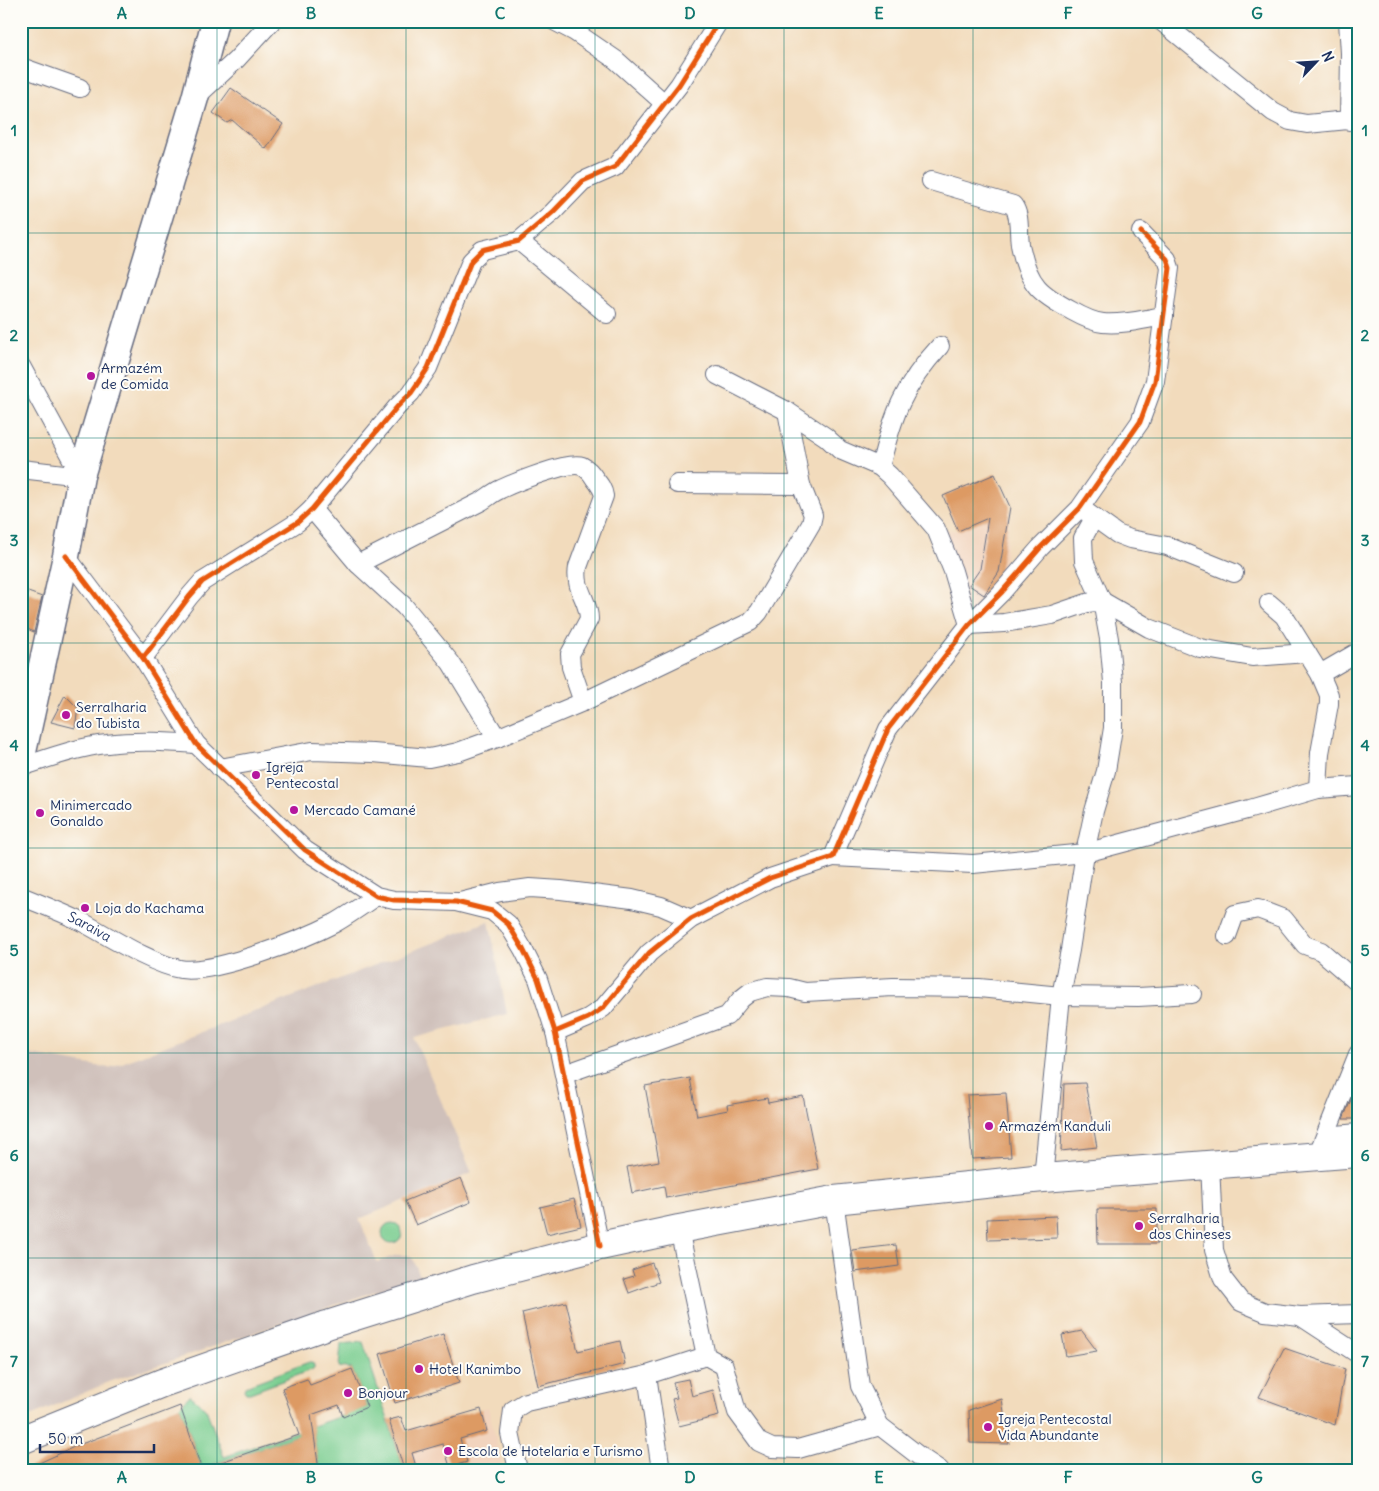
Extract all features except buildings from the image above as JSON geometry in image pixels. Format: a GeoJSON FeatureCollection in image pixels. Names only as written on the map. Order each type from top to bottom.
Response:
{"type":"FeatureCollection","features":[{"type":"Feature","properties":{"kind":"main road"},"geometry":{"type":"LineString","coordinates":[[21,761],[28,697],[66,556],[81,476],[195,98],[215,21]]}},
{"type":"Feature","properties":{"kind":"main road"},"geometry":{"type":"LineString","coordinates":[[21,1440],[162,1383],[327,1325],[473,1279],[600,1246],[679,1229],[834,1200],[1043,1178],[1210,1164],[1321,1146],[1358,1153]]}},
{"type":"Feature","properties":{"kind":"street"},"geometry":{"type":"LineString","coordinates":[[195,98],[236,60],[272,21]]}},
{"type":"Feature","properties":{"kind":"street"},"geometry":{"type":"LineString","coordinates":[[554,21],[575,32],[616,60],[664,103]]}},
{"type":"Feature","properties":{"kind":"street"},"geometry":{"type":"LineString","coordinates":[[143,658],[202,582],[298,522],[312,510],[397,406],[411,393],[428,368],[471,261],[476,254],[482,250],[519,241],[553,212],[582,181],[615,167],[679,85],[718,21]]}},
{"type":"Feature","properties":{"kind":"street"},"geometry":{"type":"LineString","coordinates":[[1162,21],[1273,112],[1290,122],[1307,124],[1353,120],[1348,21]]}},
{"type":"Feature","properties":{"kind":"street"},"geometry":{"type":"LineString","coordinates":[[21,67],[80,88]]}},
{"type":"Feature","properties":{"kind":"street"},"geometry":{"type":"LineString","coordinates":[[931,181],[1013,205],[1017,211],[1020,248],[1026,266],[1035,286],[1049,299],[1082,316],[1101,323],[1120,324],[1164,316]]}},
{"type":"Feature","properties":{"kind":"street"},"geometry":{"type":"LineString","coordinates":[[1043,1178],[1061,996],[1085,853],[1094,810],[1106,771],[1113,728],[1113,682],[1109,639],[1102,601],[1084,561],[1083,538],[1087,513],[1140,422],[1155,382],[1170,268],[1167,259],[1141,232]]}},
{"type":"Feature","properties":{"kind":"street"},"geometry":{"type":"LineString","coordinates":[[519,241],[607,314]]}},
{"type":"Feature","properties":{"kind":"street"},"geometry":{"type":"LineString","coordinates":[[880,467],[890,428],[904,394],[922,365],[940,346]]}},
{"type":"Feature","properties":{"kind":"street"},"geometry":{"type":"LineString","coordinates":[[21,366],[81,476]]}},
{"type":"Feature","properties":{"kind":"street"},"geometry":{"type":"LineString","coordinates":[[717,375],[787,411],[826,437],[840,450],[880,467],[890,476],[936,529],[953,571],[969,625]]}},
{"type":"Feature","properties":{"kind":"street"},"geometry":{"type":"LineString","coordinates":[[220,768],[312,750],[429,758],[458,752],[583,702],[750,622],[759,612],[811,524],[813,515],[802,485],[787,411]]}},
{"type":"Feature","properties":{"kind":"street"},"geometry":{"type":"LineString","coordinates":[[358,564],[482,501],[499,490],[528,478],[566,466],[582,466],[589,470],[601,487],[604,496],[576,577],[589,614],[589,619],[570,654],[571,667],[583,702]]}},
{"type":"Feature","properties":{"kind":"street"},"geometry":{"type":"LineString","coordinates":[[21,469],[81,476]]}},
{"type":"Feature","properties":{"kind":"street"},"geometry":{"type":"LineString","coordinates":[[678,484],[802,485]]}},
{"type":"Feature","properties":{"kind":"street"},"geometry":{"type":"LineString","coordinates":[[312,510],[358,564],[404,606],[451,663],[497,738]]}},
{"type":"Feature","properties":{"kind":"street"},"geometry":{"type":"LineString","coordinates":[[1087,513],[1117,534],[1130,539],[1167,546],[1234,573]]}},
{"type":"Feature","properties":{"kind":"street"},"geometry":{"type":"LineString","coordinates":[[833,857],[888,729],[969,625],[1001,594],[1040,548],[1087,513]]}},
{"type":"Feature","properties":{"kind":"street"},"geometry":{"type":"LineString","coordinates":[[66,556],[143,658],[196,744],[305,850],[376,896],[394,900],[456,902],[492,911],[508,924],[538,980],[555,1032],[600,1246]]}},
{"type":"Feature","properties":{"kind":"street"},"geometry":{"type":"LineString","coordinates":[[969,625],[1004,623],[1052,615],[1087,603],[1102,601],[1149,628],[1200,648],[1252,657],[1307,653]]}},
{"type":"Feature","properties":{"kind":"street"},"geometry":{"type":"LineString","coordinates":[[1269,603],[1284,616],[1320,674],[1329,695],[1330,704],[1320,753],[1318,789]]}},
{"type":"Feature","properties":{"kind":"street"},"geometry":{"type":"LineString","coordinates":[[1320,674],[1358,652]]}},
{"type":"Feature","properties":{"kind":"street"},"geometry":{"type":"LineString","coordinates":[[21,767],[81,749],[108,744],[152,741],[196,744]]}},
{"type":"Feature","properties":{"kind":"street"},"geometry":{"type":"LineString","coordinates":[[555,1032],[588,1018],[603,1008],[649,954],[691,918],[770,878],[833,857],[973,864],[1085,853],[1318,789],[1358,786]]}},
{"type":"Feature","properties":{"kind":"street"},"geometry":{"type":"LineString","coordinates":[[456,902],[500,892],[530,888],[561,890],[632,899],[660,906],[691,918]]}},
{"type":"Feature","properties":{"kind":"street"},"geometry":{"type":"LineString","coordinates":[[21,896],[81,922],[152,959],[180,969],[206,968],[237,960],[301,938],[335,922],[376,896]]}},
{"type":"Feature","properties":{"kind":"street"},"geometry":{"type":"LineString","coordinates":[[1227,936],[1235,914],[1258,910],[1284,919],[1305,944],[1321,951],[1358,983]]}},
{"type":"Feature","properties":{"kind":"street"},"geometry":{"type":"LineString","coordinates":[[565,1074],[728,1016],[741,999],[750,992],[767,987],[789,988],[805,992],[893,987],[979,988],[1061,996],[1138,997],[1192,994]]}},
{"type":"Feature","properties":{"kind":"street"},"geometry":{"type":"LineString","coordinates":[[1321,1146],[1358,1054]]}},
{"type":"Feature","properties":{"kind":"street"},"geometry":{"type":"LineString","coordinates":[[1321,1146],[1358,1133]]}},
{"type":"Feature","properties":{"kind":"street"},"geometry":{"type":"LineString","coordinates":[[1210,1164],[1214,1250],[1223,1279],[1241,1302],[1266,1312],[1300,1316],[1358,1314]]}},
{"type":"Feature","properties":{"kind":"street"},"geometry":{"type":"LineString","coordinates":[[834,1200],[860,1386],[880,1426],[919,1463],[940,1470]]}},
{"type":"Feature","properties":{"kind":"street"},"geometry":{"type":"LineString","coordinates":[[679,1229],[706,1356]]}},
{"type":"Feature","properties":{"kind":"street"},"geometry":{"type":"LineString","coordinates":[[1300,1316],[1358,1354]]}},
{"type":"Feature","properties":{"kind":"street"},"geometry":{"type":"LineString","coordinates":[[518,1470],[510,1433],[514,1410],[526,1402],[647,1375],[706,1356],[724,1366],[737,1412],[759,1442],[772,1448],[798,1449],[880,1426]]}},
{"type":"Feature","properties":{"kind":"street"},"geometry":{"type":"LineString","coordinates":[[647,1375],[661,1470]]}},
{"type":"Feature","properties":{"kind":"shaded area"},"geometry":{"type":"Polygon","coordinates":[[[1010,508],[1001,593],[969,625],[936,529],[959,531],[1010,508]]]}},
{"type":"Feature","properties":{"kind":"shaded area"},"geometry":{"type":"Polygon","coordinates":[[[489,921],[507,1014],[414,1038],[472,1173],[359,1219],[377,1262],[397,1255],[408,1255],[413,1259],[420,1276],[109,1382],[21,1420],[21,1053],[109,1068],[489,921]]]}},
{"type":"Feature","properties":{"kind":"shaded area","name":"Escola de Hotelaria e Turismo"},"geometry":{"type":"Polygon","coordinates":[[[488,1407],[503,1470],[404,1470],[389,1420],[401,1417],[406,1431],[488,1407]]]}},
{"type":"Feature","properties":{"kind":"green space"},"geometry":{"type":"Polygon","coordinates":[[[392,1223],[399,1226],[402,1233],[399,1240],[392,1243],[385,1240],[382,1233],[385,1226],[392,1223]]]}},
{"type":"Feature","properties":{"kind":"green space"},"geometry":{"type":"Polygon","coordinates":[[[363,1342],[404,1470],[319,1470],[313,1430],[202,1468],[180,1406],[190,1395],[206,1409],[224,1457],[367,1407],[352,1369],[339,1367],[341,1344],[363,1342]]]}},
{"type":"Feature","properties":{"kind":"green space"},"geometry":{"type":"Polygon","coordinates":[[[312,1362],[314,1365],[314,1368],[311,1370],[250,1393],[246,1393],[244,1390],[248,1385],[312,1362]]]}},
{"type":"Feature","properties":{"kind":"cycle path"},"geometry":{"type":"LineString","coordinates":[[143,658],[202,582],[298,522],[312,509],[397,407],[411,393],[428,368],[471,261],[482,250],[519,241],[553,212],[583,181],[615,167],[679,85],[719,21]]}},
{"type":"Feature","properties":{"kind":"cycle path"},"geometry":{"type":"LineString","coordinates":[[555,1032],[588,1018],[603,1008],[649,953],[691,919],[770,878],[833,857],[888,729],[969,625],[1080,508],[1140,422],[1155,381],[1170,268],[1167,259],[1141,232]]}},
{"type":"Feature","properties":{"kind":"cycle path"},"geometry":{"type":"LineString","coordinates":[[66,556],[143,658],[196,744],[305,850],[376,896],[394,900],[456,902],[492,911],[508,924],[538,979],[555,1032],[600,1246]]}},
{"type":"Feature","properties":{"kind":"place","name":"Armazém de Comida"},"geometry":{"type":"Point","coordinates":[91,376]}},
{"type":"Feature","properties":{"kind":"place","name":"Serralharia do Tubista"},"geometry":{"type":"Point","coordinates":[66,715]}},
{"type":"Feature","properties":{"kind":"place","name":"Igreja Pentecostal"},"geometry":{"type":"Point","coordinates":[256,775]}},
{"type":"Feature","properties":{"kind":"place","name":"Mercado Camané"},"geometry":{"type":"Point","coordinates":[294,810]}},
{"type":"Feature","properties":{"kind":"place","name":"Minimercado Gonaldo"},"geometry":{"type":"Point","coordinates":[40,813]}},
{"type":"Feature","properties":{"kind":"place","name":"Loja do Kachama"},"geometry":{"type":"Point","coordinates":[85,908]}},
{"type":"Feature","properties":{"kind":"place","name":"Armazém Kanduli"},"geometry":{"type":"Point","coordinates":[989,1126]}},
{"type":"Feature","properties":{"kind":"place","name":"Serralharia dos Chineses"},"geometry":{"type":"Point","coordinates":[1139,1226]}},
{"type":"Feature","properties":{"kind":"place","name":"Hotel Kanimbo"},"geometry":{"type":"Point","coordinates":[419,1369]}},
{"type":"Feature","properties":{"kind":"place","name":"Bonjour"},"geometry":{"type":"Point","coordinates":[348,1393]}},
{"type":"Feature","properties":{"kind":"place","name":"Igreja Pentecostal Vida Abundante"},"geometry":{"type":"Point","coordinates":[988,1427]}},
{"type":"Feature","properties":{"kind":"place","name":"Escola de Hotelaria e Turismo"},"geometry":{"type":"Point","coordinates":[448,1451]}}]}
